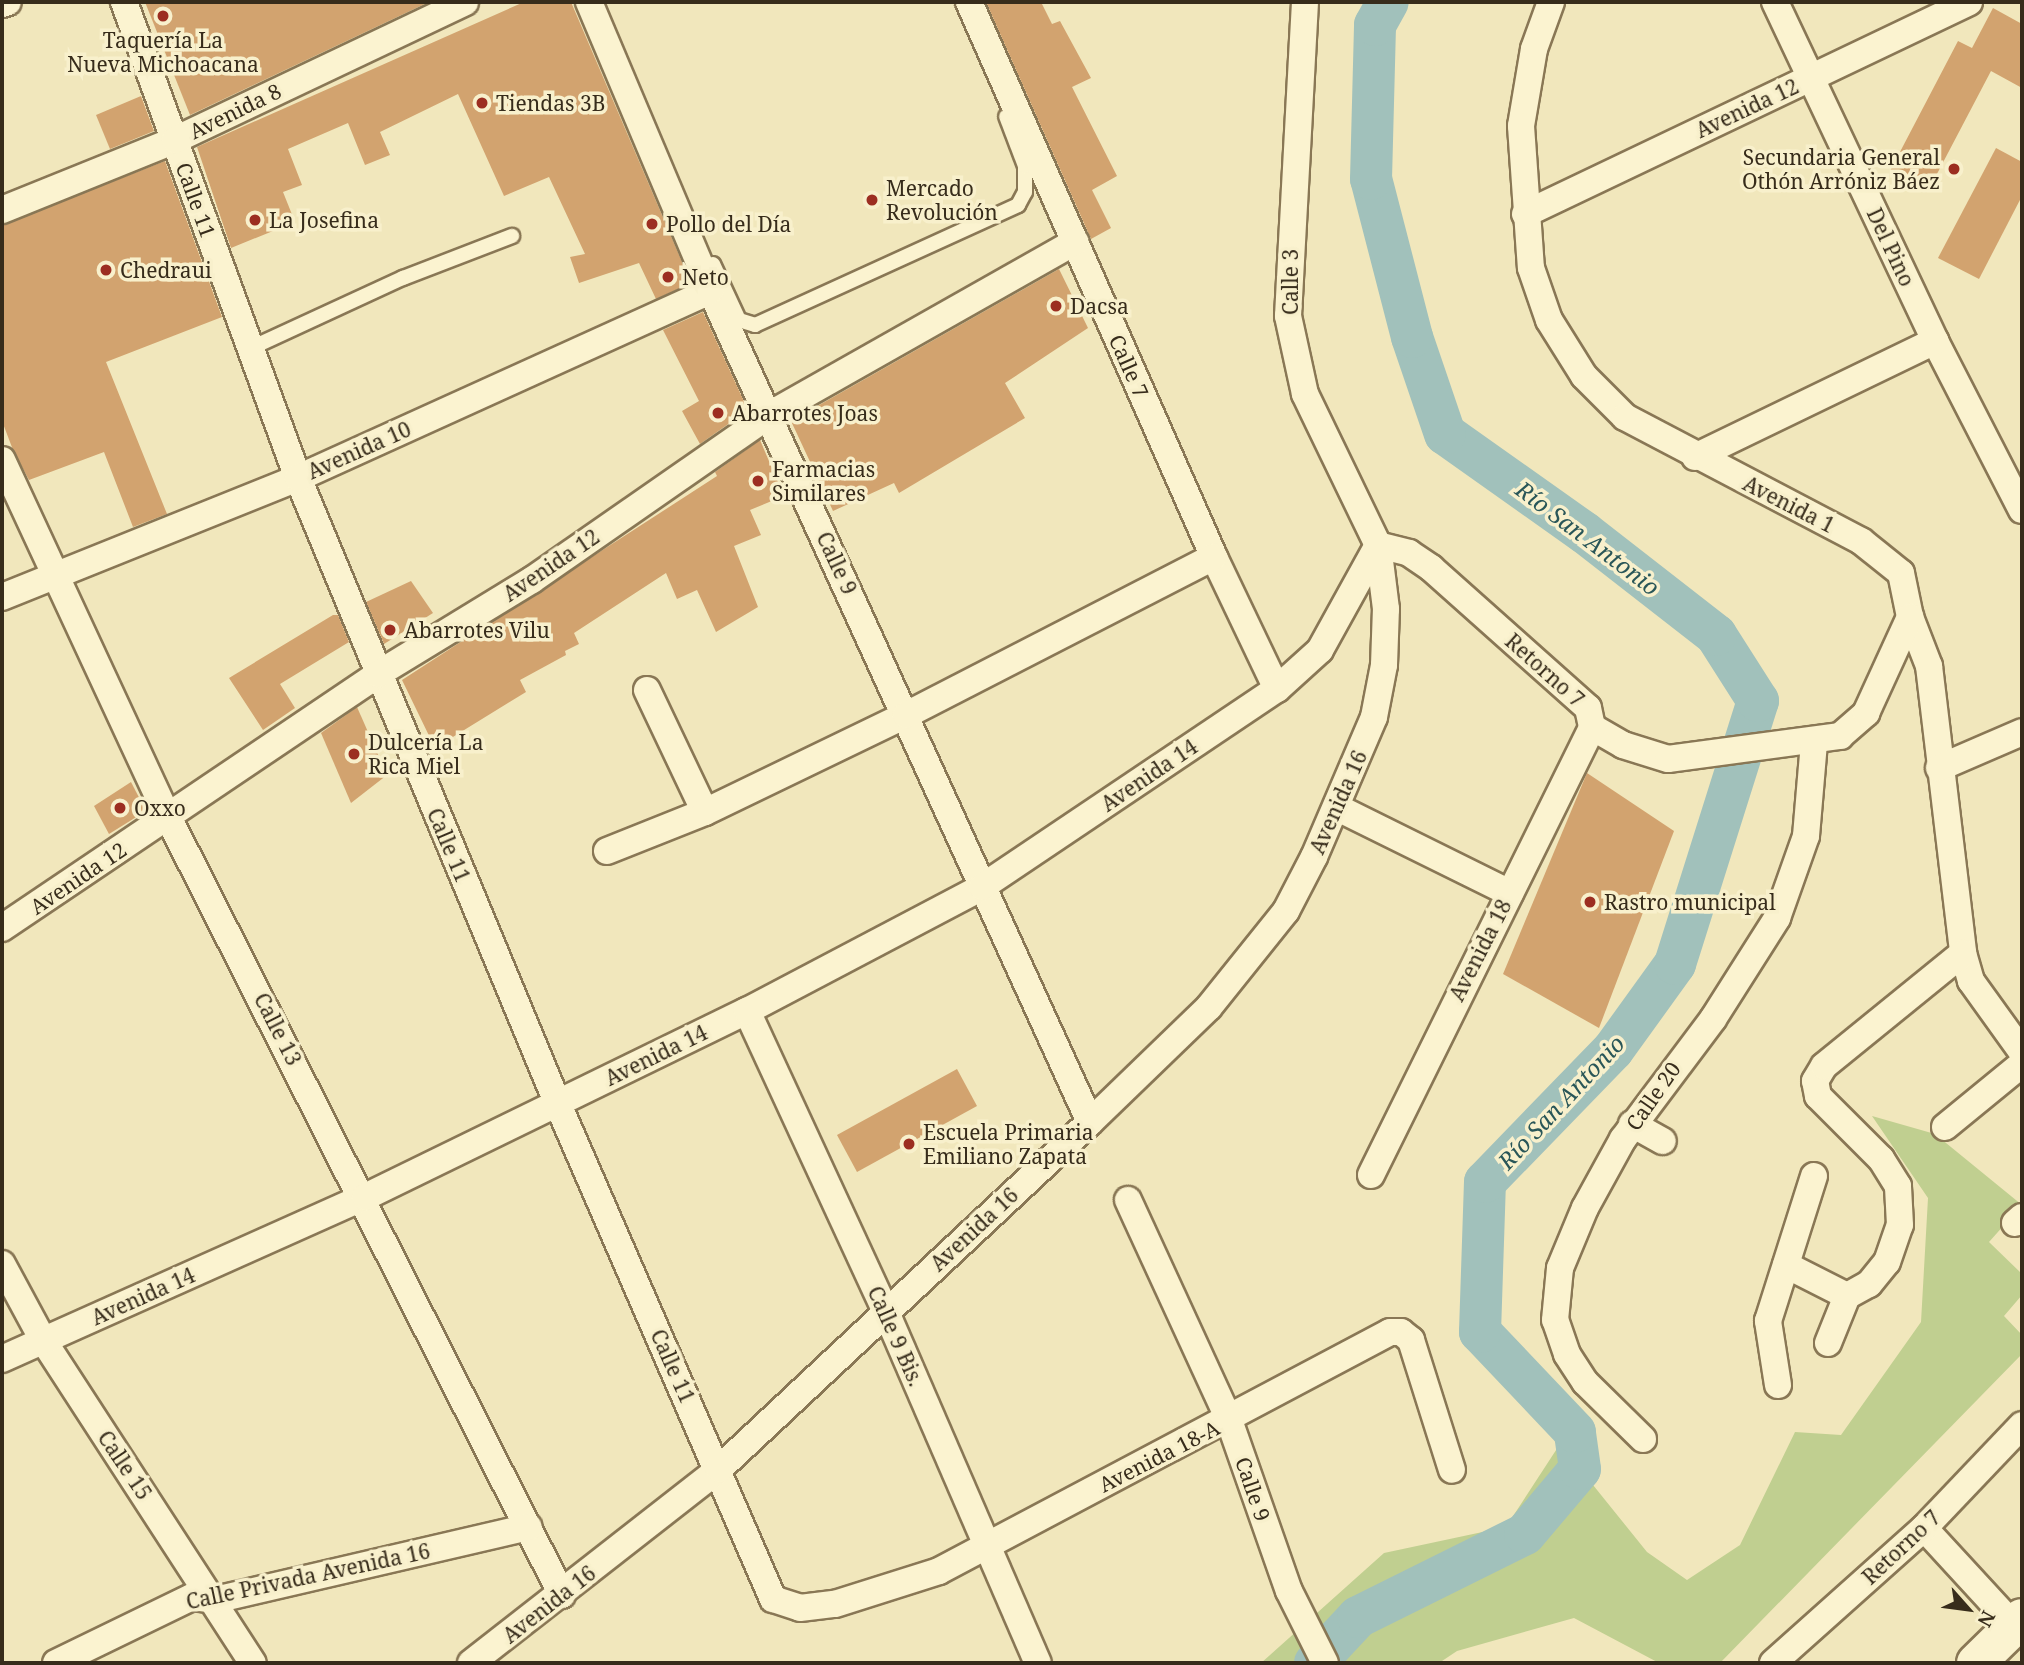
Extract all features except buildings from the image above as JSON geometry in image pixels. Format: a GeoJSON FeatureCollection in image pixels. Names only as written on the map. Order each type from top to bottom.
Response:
{"type":"FeatureCollection","features":[{"type":"Feature","properties":{"kind":"street"},"geometry":{"type":"LineString","coordinates":[[2,4],[8,2]]}},
{"type":"Feature","properties":{"kind":"street","name":"Calle 11"},"geometry":{"type":"LineString","coordinates":[[124,2],[298,478],[557,1102],[719,1469],[773,1600]]}},
{"type":"Feature","properties":{"kind":"street","name":"Avenida 8"},"geometry":{"type":"LineString","coordinates":[[2,211],[175,140],[465,2]]}},
{"type":"Feature","properties":{"kind":"street","name":"Calle 9"},"geometry":{"type":"LineString","coordinates":[[589,2],[711,291],[1090,1122]]}},
{"type":"Feature","properties":{"kind":"street","name":"Calle 7"},"geometry":{"type":"LineString","coordinates":[[970,2],[991,55],[1214,557],[1277,689]]}},
{"type":"Feature","properties":{"kind":"street","name":"Calle 3"},"geometry":{"type":"LineString","coordinates":[[1305,2],[1288,316],[1305,394],[1378,545]]}},
{"type":"Feature","properties":{"kind":"street","name":"Avenida 1"},"geometry":{"type":"LineString","coordinates":[[1551,2],[1534,49],[1521,126],[1525,214],[1531,268],[1549,320],[1584,376],[1625,416],[1695,457],[1861,541],[1901,573],[1910,617],[1929,666],[1938,768],[1962,953],[1971,981],[2022,1052]]}},
{"type":"Feature","properties":{"kind":"street","name":"Del Pino"},"geometry":{"type":"LineString","coordinates":[[1775,2],[1813,77],[1935,341],[2022,510]]}},
{"type":"Feature","properties":{"kind":"street","name":"Avenida 12"},"geometry":{"type":"LineString","coordinates":[[1525,214],[1969,2]]}},
{"type":"Feature","properties":{"kind":"street","name":"Avenida 12"},"geometry":{"type":"LineString","coordinates":[[2,928],[378,674],[532,580],[769,415],[1075,242]]}},
{"type":"Feature","properties":{"kind":"street","name":"Avenida 10"},"geometry":{"type":"LineString","coordinates":[[2,597],[298,478],[711,291]]}},
{"type":"Feature","properties":{"kind":"street"},"geometry":{"type":"LineString","coordinates":[[1695,457],[1935,341]]}},
{"type":"Feature","properties":{"kind":"street","name":"Calle 13"},"geometry":{"type":"LineString","coordinates":[[2,460],[168,817],[365,1197],[562,1595]]}},
{"type":"Feature","properties":{"kind":"street"},"geometry":{"type":"LineString","coordinates":[[1277,689],[1320,650],[1378,545]]}},
{"type":"Feature","properties":{"kind":"street","name":"Retorno 7"},"geometry":{"type":"LineString","coordinates":[[1378,545],[1409,553],[1431,568],[1588,708],[1592,727],[1623,745],[1668,759],[1809,744],[1840,736],[1866,713],[1910,617]]}},
{"type":"Feature","properties":{"kind":"street","name":"Avenida 16"},"geometry":{"type":"LineString","coordinates":[[471,1663],[562,1595],[719,1469],[1209,1007],[1286,911],[1338,808],[1374,717],[1384,665],[1386,610],[1378,545]]}},
{"type":"Feature","properties":{"kind":"street"},"geometry":{"type":"LineString","coordinates":[[607,851],[705,812],[906,715],[1214,557]]}},
{"type":"Feature","properties":{"kind":"street","name":"Avenida 14"},"geometry":{"type":"LineString","coordinates":[[2,1359],[365,1197],[747,1011],[982,887],[1277,689]]}},
{"type":"Feature","properties":{"kind":"street"},"geometry":{"type":"LineString","coordinates":[[647,690],[705,812]]}},
{"type":"Feature","properties":{"kind":"street","name":"Avenida 18"},"geometry":{"type":"LineString","coordinates":[[1371,1175],[1592,727]]}},
{"type":"Feature","properties":{"kind":"street"},"geometry":{"type":"LineString","coordinates":[[1938,768],[2022,732]]}},
{"type":"Feature","properties":{"kind":"street","name":"Calle 20"},"geometry":{"type":"LineString","coordinates":[[1643,1438],[1585,1382],[1567,1354],[1555,1320],[1556,1288],[1568,1244],[1632,1124],[1713,1019],[1777,918],[1805,836],[1809,744]]}},
{"type":"Feature","properties":{"kind":"street"},"geometry":{"type":"LineString","coordinates":[[1338,808],[1510,893]]}},
{"type":"Feature","properties":{"kind":"street"},"geometry":{"type":"LineString","coordinates":[[1828,1343],[1847,1296],[1869,1284],[1887,1262],[1900,1225],[1898,1186],[1881,1159],[1818,1096],[1815,1081],[1824,1066],[1962,953]]}},
{"type":"Feature","properties":{"kind":"street","name":"Calle 9 Bis."},"geometry":{"type":"LineString","coordinates":[[747,1011],[886,1311],[1038,1663]]}},
{"type":"Feature","properties":{"kind":"street"},"geometry":{"type":"LineString","coordinates":[[1945,1127],[2022,1064]]}},
{"type":"Feature","properties":{"kind":"street"},"geometry":{"type":"LineString","coordinates":[[1632,1124],[1663,1141]]}},
{"type":"Feature","properties":{"kind":"street"},"geometry":{"type":"LineString","coordinates":[[1778,1385],[1768,1321],[1814,1176]]}},
{"type":"Feature","properties":{"kind":"street","name":"Calle 9"},"geometry":{"type":"LineString","coordinates":[[1128,1199],[1228,1420],[1289,1591],[1325,1663]]}},
{"type":"Feature","properties":{"kind":"street","name":"Calle 15"},"geometry":{"type":"LineString","coordinates":[[2,1264],[43,1340],[215,1600],[253,1663]]}},
{"type":"Feature","properties":{"kind":"street"},"geometry":{"type":"LineString","coordinates":[[1786,1265],[1847,1296]]}},
{"type":"Feature","properties":{"kind":"street","name":"Avenida 18-A"},"geometry":{"type":"LineString","coordinates":[[773,1600],[800,1608],[866,1597],[939,1572],[1390,1332],[1401,1332],[1411,1340],[1452,1470]]}},
{"type":"Feature","properties":{"kind":"street","name":"Retorno 7"},"geometry":{"type":"LineString","coordinates":[[1773,1663],[1924,1528],[2022,1424]]}},
{"type":"Feature","properties":{"kind":"street","name":"Calle Privada Avenida 16"},"geometry":{"type":"LineString","coordinates":[[56,1663],[192,1597],[215,1600],[529,1527]]}},
{"type":"Feature","properties":{"kind":"street"},"geometry":{"type":"LineString","coordinates":[[1924,1528],[2018,1622],[1976,1663]]}},
{"type":"Feature","properties":{"kind":"lane"},"geometry":{"type":"LineString","coordinates":[[690,242],[705,245],[739,320],[755,325],[1018,205],[1025,192],[1025,166],[989,68],[991,55]]}},
{"type":"Feature","properties":{"kind":"lane"},"geometry":{"type":"LineString","coordinates":[[249,349],[403,278],[512,236]]}},
{"type":"Feature","properties":{"kind":"green space"},"geometry":{"type":"Polygon","coordinates":[[[1872,1116],[1935,1134],[2022,1205],[1989,1242],[2022,1274],[2022,1295],[2004,1316],[2022,1335],[2022,1354],[1720,1663],[1659,1663],[1574,1618],[1457,1651],[1439,1663],[1261,1663],[1384,1553],[1506,1527],[1560,1444],[1647,1552],[1687,1580],[1740,1545],[1795,1432],[1841,1435],[1921,1322],[1928,1198],[1872,1116]]]}},
{"type":"Feature","properties":{"kind":"waterway","name":"Río San Antonio"},"geometry":{"type":"LineString","coordinates":[[1315,1663],[1358,1617],[1525,1534],[1580,1469],[1575,1432],[1480,1332],[1485,1182],[1613,1050],[1675,964],[1758,701],[1716,635],[1585,533],[1445,434],[1412,337],[1371,179],[1375,25],[1388,2]]}},
{"type":"Feature","properties":{"kind":"place","name":"Taquería La Nueva Michoacana"},"geometry":{"type":"Point","coordinates":[163,16]}},
{"type":"Feature","properties":{"kind":"place","name":"Tiendas 3B"},"geometry":{"type":"Point","coordinates":[482,103]}},
{"type":"Feature","properties":{"kind":"place","name":"Secundaria General Othón Arróniz Báez"},"geometry":{"type":"Point","coordinates":[1954,169]}},
{"type":"Feature","properties":{"kind":"place","name":"Mercado Revolución"},"geometry":{"type":"Point","coordinates":[872,200]}},
{"type":"Feature","properties":{"kind":"place","name":"La Josefina"},"geometry":{"type":"Point","coordinates":[255,220]}},
{"type":"Feature","properties":{"kind":"place","name":"Pollo del Día"},"geometry":{"type":"Point","coordinates":[652,224]}},
{"type":"Feature","properties":{"kind":"place","name":"Chedraui"},"geometry":{"type":"Point","coordinates":[106,270]}},
{"type":"Feature","properties":{"kind":"place","name":"Neto"},"geometry":{"type":"Point","coordinates":[668,277]}},
{"type":"Feature","properties":{"kind":"place","name":"Dacsa"},"geometry":{"type":"Point","coordinates":[1056,306]}},
{"type":"Feature","properties":{"kind":"place","name":"Abarrotes Joas"},"geometry":{"type":"Point","coordinates":[718,413]}},
{"type":"Feature","properties":{"kind":"place","name":"Farmacias Similares"},"geometry":{"type":"Point","coordinates":[758,481]}},
{"type":"Feature","properties":{"kind":"place","name":"Abarrotes Vilu"},"geometry":{"type":"Point","coordinates":[390,630]}},
{"type":"Feature","properties":{"kind":"place","name":"Dulcería La Rica Miel"},"geometry":{"type":"Point","coordinates":[354,754]}},
{"type":"Feature","properties":{"kind":"place","name":"Oxxo"},"geometry":{"type":"Point","coordinates":[120,808]}},
{"type":"Feature","properties":{"kind":"place","name":"Rastro municipal"},"geometry":{"type":"Point","coordinates":[1590,902]}},
{"type":"Feature","properties":{"kind":"place","name":"Escuela Primaria Emiliano Zapata"},"geometry":{"type":"Point","coordinates":[909,1144]}}]}
